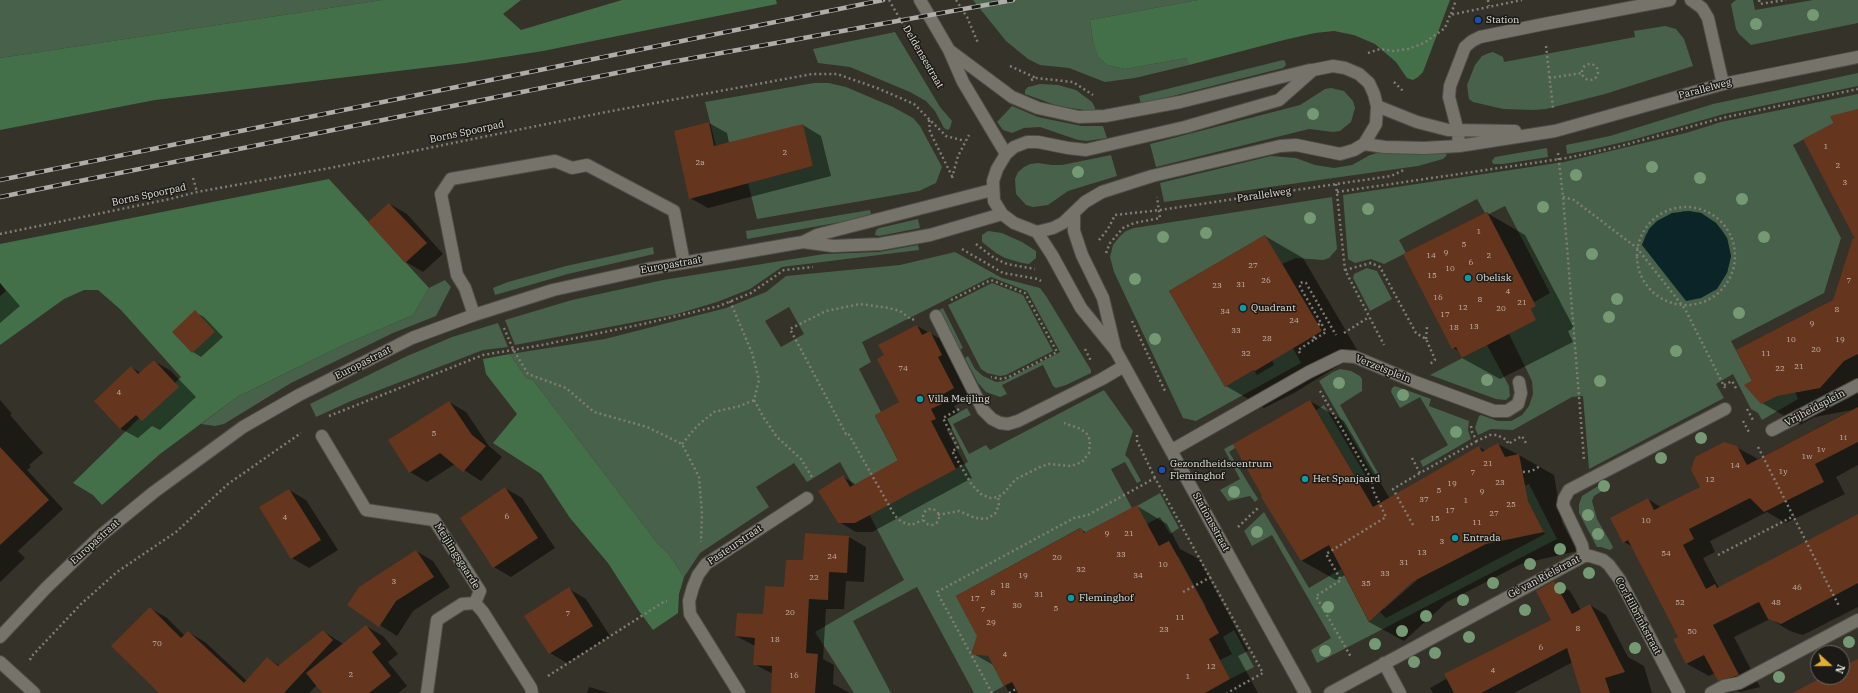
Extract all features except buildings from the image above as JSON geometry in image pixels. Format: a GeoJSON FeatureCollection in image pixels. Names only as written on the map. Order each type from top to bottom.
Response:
{"type":"FeatureCollection","features":[{"type":"Feature","properties":{"kind":"street"},"geometry":{"type":"LineString","coordinates":[[920,0],[949,50],[963,82],[1006,154]]}},
{"type":"Feature","properties":{"kind":"street"},"geometry":{"type":"LineString","coordinates":[[1459,146],[1458,132],[1448,97],[1450,86],[1465,47],[1472,41],[1480,37],[1670,0]]}},
{"type":"Feature","properties":{"kind":"street"},"geometry":{"type":"LineString","coordinates":[[1690,0],[1702,8],[1708,18],[1723,84]]}},
{"type":"Feature","properties":{"kind":"street"},"geometry":{"type":"LineString","coordinates":[[949,50],[1012,97],[1038,108],[1073,116],[1105,116],[1180,102],[1313,70],[1333,66],[1345,68],[1359,74],[1368,83],[1377,106],[1376,124],[1364,144],[1354,150],[1340,154],[1296,145],[1280,146],[1152,176],[1102,192],[1085,202],[1063,223],[1053,228],[1038,232],[1014,223],[1002,214],[994,200],[992,190],[997,169],[1006,154],[1014,147],[1027,142],[1038,142],[1086,150],[1186,128],[1278,100],[1313,70]]}},
{"type":"Feature","properties":{"kind":"street","name":"Parallelweg"},"geometry":{"type":"LineString","coordinates":[[1364,144],[1385,147],[1424,148],[1459,146],[1555,131],[1723,84],[1858,57]]}},
{"type":"Feature","properties":{"kind":"street","name":"Parallelweg"},"geometry":{"type":"LineString","coordinates":[[1377,106],[1417,122],[1458,132],[1555,131]]}},
{"type":"Feature","properties":{"kind":"street"},"geometry":{"type":"LineString","coordinates":[[474,315],[465,288],[457,275],[441,194],[451,179],[555,161],[572,168],[587,165],[674,211],[684,263]]}},
{"type":"Feature","properties":{"kind":"street","name":"Europastraat"},"geometry":{"type":"LineString","coordinates":[[0,637],[46,588],[99,538],[154,492],[243,427],[298,396],[412,338],[474,315],[553,290],[648,269],[803,242],[817,236],[992,190]]}},
{"type":"Feature","properties":{"kind":"street","name":"Europastraat"},"geometry":{"type":"LineString","coordinates":[[803,242],[833,246],[880,244],[930,235],[1002,214]]}},
{"type":"Feature","properties":{"kind":"street","name":"Stationsstraat"},"geometry":{"type":"LineString","coordinates":[[1074,214],[1074,230],[1082,255],[1103,298],[1116,351]]}},
{"type":"Feature","properties":{"kind":"street","name":"Stationsstraat"},"geometry":{"type":"LineString","coordinates":[[1038,232],[1081,308],[1116,351],[1305,693]]}},
{"type":"Feature","properties":{"kind":"street"},"geometry":{"type":"LineString","coordinates":[[934,313],[983,410],[992,419],[1000,423],[1008,424],[1018,421],[1102,379],[1124,366]]}},
{"type":"Feature","properties":{"kind":"street","name":"Verzetsplein"},"geometry":{"type":"LineString","coordinates":[[1172,450],[1310,372],[1337,358],[1349,355],[1415,382],[1500,411],[1513,409],[1518,404],[1521,392],[1519,382]]}},
{"type":"Feature","properties":{"kind":"street","name":"Vrijheidsplein"},"geometry":{"type":"LineString","coordinates":[[1772,430],[1858,385]]}},
{"type":"Feature","properties":{"kind":"street","name":"Gé van Rielstraat"},"geometry":{"type":"LineString","coordinates":[[1330,693],[1584,556],[1582,545],[1563,505],[1564,499],[1569,490],[1725,409]]}},
{"type":"Feature","properties":{"kind":"street","name":"Meijlingsgaarde"},"geometry":{"type":"LineString","coordinates":[[322,436],[366,510],[434,520],[480,591],[474,603]]}},
{"type":"Feature","properties":{"kind":"street","name":"Pasteurstraat"},"geometry":{"type":"LineString","coordinates":[[689,601],[698,575],[706,564],[807,498]]}},
{"type":"Feature","properties":{"kind":"street","name":"Cor Hilbrinkstraat"},"geometry":{"type":"LineString","coordinates":[[1584,556],[1590,556],[1603,560],[1609,565],[1620,580],[1679,693]]}},
{"type":"Feature","properties":{"kind":"street"},"geometry":{"type":"LineString","coordinates":[[689,601],[690,614],[739,693]]}},
{"type":"Feature","properties":{"kind":"street","name":"Meijlingsgaarde"},"geometry":{"type":"LineString","coordinates":[[427,693],[437,620],[462,604],[474,603],[483,612],[532,690]]}},
{"type":"Feature","properties":{"kind":"street"},"geometry":{"type":"LineString","coordinates":[[1711,693],[1724,686],[1742,688],[1853,622]]}},
{"type":"Feature","properties":{"kind":"street"},"geometry":{"type":"LineString","coordinates":[[0,662],[34,693]]}},
{"type":"Feature","properties":{"kind":"street"},"geometry":{"type":"LineString","coordinates":[[1384,663],[1400,693]]}},
{"type":"Feature","properties":{"kind":"path","name":"Deldensestraat"},"geometry":{"type":"LineString","coordinates":[[889,0],[942,89]]}},
{"type":"Feature","properties":{"kind":"path"},"geometry":{"type":"LineString","coordinates":[[956,0],[967,17],[979,44]]}},
{"type":"Feature","properties":{"kind":"path"},"geometry":{"type":"LineString","coordinates":[[1372,57],[1368,53],[1380,49],[1394,51],[1408,49],[1424,43],[1445,28],[1456,0]]}},
{"type":"Feature","properties":{"kind":"path"},"geometry":{"type":"LineString","coordinates":[[1488,0],[1489,6]]}},
{"type":"Feature","properties":{"kind":"path"},"geometry":{"type":"LineString","coordinates":[[1450,15],[1522,0]]}},
{"type":"Feature","properties":{"kind":"path"},"geometry":{"type":"LineString","coordinates":[[1759,0],[1760,4],[1786,0]]}},
{"type":"Feature","properties":{"kind":"path"},"geometry":{"type":"LineString","coordinates":[[1004,63],[1036,78],[1072,82],[1096,97]]}},
{"type":"Feature","properties":{"kind":"path"},"geometry":{"type":"LineString","coordinates":[[1591,64],[1596,66],[1599,73],[1596,78],[1591,80],[1586,79],[1582,73],[1584,66],[1591,64]]}},
{"type":"Feature","properties":{"kind":"path"},"geometry":{"type":"LineString","coordinates":[[1553,110],[1549,78],[1582,73]]}},
{"type":"Feature","properties":{"kind":"path","name":"Borns Spoorpad"},"geometry":{"type":"LineString","coordinates":[[0,234],[198,192],[330,168],[617,110],[812,74],[837,74],[877,88],[914,104],[922,111],[928,120],[946,136],[965,141]]}},
{"type":"Feature","properties":{"kind":"path"},"geometry":{"type":"LineString","coordinates":[[1391,78],[1406,94]]}},
{"type":"Feature","properties":{"kind":"path"},"geometry":{"type":"LineString","coordinates":[[1337,192],[1558,160],[1618,147],[1722,118],[1858,89]]}},
{"type":"Feature","properties":{"kind":"path","name":"Borns Spoorpad"},"geometry":{"type":"LineString","coordinates":[[928,120],[930,132],[952,177]]}},
{"type":"Feature","properties":{"kind":"path"},"geometry":{"type":"LineString","coordinates":[[968,129],[970,134]]}},
{"type":"Feature","properties":{"kind":"path"},"geometry":{"type":"LineString","coordinates":[[1555,131],[1563,197],[1577,388],[1587,481]]}},
{"type":"Feature","properties":{"kind":"path","name":"Parallelweg"},"geometry":{"type":"LineString","coordinates":[[1082,255],[1103,236],[1115,215],[1160,210],[1391,176],[1405,170]]}},
{"type":"Feature","properties":{"kind":"path"},"geometry":{"type":"LineString","coordinates":[[193,178],[198,192]]}},
{"type":"Feature","properties":{"kind":"path"},"geometry":{"type":"LineString","coordinates":[[1336,184],[1345,270],[1387,350]]}},
{"type":"Feature","properties":{"kind":"path"},"geometry":{"type":"LineString","coordinates":[[1563,197],[1574,200],[1637,248],[1682,305],[1724,385]]}},
{"type":"Feature","properties":{"kind":"path"},"geometry":{"type":"LineString","coordinates":[[1693,207],[1707,212],[1722,222],[1728,232],[1734,250],[1734,262],[1729,280],[1722,290],[1707,301],[1695,305],[1674,304],[1660,298],[1644,283],[1638,269],[1637,248],[1642,232],[1652,220],[1671,209],[1693,207]]}},
{"type":"Feature","properties":{"kind":"path"},"geometry":{"type":"LineString","coordinates":[[1096,281],[1110,274],[1106,264],[1106,254],[1110,243],[1117,233],[1128,225],[1160,218],[1160,210]]}},
{"type":"Feature","properties":{"kind":"path"},"geometry":{"type":"LineString","coordinates":[[960,248],[1003,273],[1038,279],[1044,283]]}},
{"type":"Feature","properties":{"kind":"path"},"geometry":{"type":"LineString","coordinates":[[1345,270],[1371,264],[1380,267],[1416,333],[1426,338]]}},
{"type":"Feature","properties":{"kind":"path"},"geometry":{"type":"LineString","coordinates":[[327,417],[483,355],[542,345],[643,324],[719,306],[751,293],[784,270],[815,267]]}},
{"type":"Feature","properties":{"kind":"path"},"geometry":{"type":"LineString","coordinates":[[923,520],[915,524],[906,524],[898,520],[891,511],[848,433],[846,434],[790,329],[826,311],[860,304],[900,311],[912,320],[934,313],[991,280],[1025,293],[1057,352],[1002,379],[987,375]]}},
{"type":"Feature","properties":{"kind":"path"},"geometry":{"type":"LineString","coordinates":[[1301,348],[1314,338],[1326,332],[1319,324],[1300,287],[1300,283],[1303,282],[1306,284],[1338,337]]}},
{"type":"Feature","properties":{"kind":"path"},"geometry":{"type":"LineString","coordinates":[[730,302],[752,353],[759,380],[754,400],[777,437],[801,459],[814,481],[814,492],[807,498]]}},
{"type":"Feature","properties":{"kind":"path"},"geometry":{"type":"LineString","coordinates":[[1130,316],[1167,394]]}},
{"type":"Feature","properties":{"kind":"path"},"geometry":{"type":"LineString","coordinates":[[1426,325],[1426,338],[1432,353]]}},
{"type":"Feature","properties":{"kind":"path"},"geometry":{"type":"LineString","coordinates":[[513,349],[528,374],[566,388],[594,412],[647,427],[682,444],[699,477],[702,514],[701,548],[706,564]]}},
{"type":"Feature","properties":{"kind":"path"},"geometry":{"type":"LineString","coordinates":[[1310,372],[1372,480],[1373,490],[1386,517],[1326,554],[1341,580],[1316,596],[1360,676]]}},
{"type":"Feature","properties":{"kind":"path"},"geometry":{"type":"LineString","coordinates":[[978,399],[943,418],[958,448],[952,451],[972,485],[982,495],[998,497],[1003,494],[1021,475],[1049,464],[1077,465],[1082,462],[1089,453],[1091,447],[1087,434],[1081,429],[1061,422],[1051,405]]}},
{"type":"Feature","properties":{"kind":"path"},"geometry":{"type":"LineString","coordinates":[[682,444],[697,426],[714,412],[740,406],[754,400]]}},
{"type":"Feature","properties":{"kind":"path"},"geometry":{"type":"LineString","coordinates":[[23,683],[31,657],[81,604],[117,572],[176,532],[228,484],[303,431]]}},
{"type":"Feature","properties":{"kind":"path"},"geometry":{"type":"LineString","coordinates":[[1750,433],[1753,439]]}},
{"type":"Feature","properties":{"kind":"path"},"geometry":{"type":"LineString","coordinates":[[1413,525],[1393,489],[1477,441]]}},
{"type":"Feature","properties":{"kind":"path"},"geometry":{"type":"LineString","coordinates":[[1756,444],[1853,622]]}},
{"type":"Feature","properties":{"kind":"path"},"geometry":{"type":"LineString","coordinates":[[1412,458],[1420,474]]}},
{"type":"Feature","properties":{"kind":"path"},"geometry":{"type":"LineString","coordinates":[[1523,472],[1532,471],[1540,466]]}},
{"type":"Feature","properties":{"kind":"path"},"geometry":{"type":"LineString","coordinates":[[992,693],[937,592],[1074,518],[1088,515],[1155,478],[1263,673],[1227,693]]}},
{"type":"Feature","properties":{"kind":"path"},"geometry":{"type":"LineString","coordinates":[[938,515],[960,511],[976,518],[986,519],[995,514],[998,505],[998,497]]}},
{"type":"Feature","properties":{"kind":"path"},"geometry":{"type":"LineString","coordinates":[[1238,527],[1259,507]]}},
{"type":"Feature","properties":{"kind":"path"},"geometry":{"type":"LineString","coordinates":[[933,509],[938,515],[938,520],[932,525],[927,525],[923,520],[924,514],[927,510],[933,509]]}},
{"type":"Feature","properties":{"kind":"path"},"geometry":{"type":"LineString","coordinates":[[1718,555],[1794,516]]}},
{"type":"Feature","properties":{"kind":"path"},"geometry":{"type":"LineString","coordinates":[[1182,592],[1211,577]]}},
{"type":"Feature","properties":{"kind":"path"},"geometry":{"type":"LineString","coordinates":[[532,690],[665,601],[689,601]]}},
{"type":"Feature","properties":{"kind":"path"},"geometry":{"type":"LineString","coordinates":[[1009,693],[1016,689]]}},
{"type":"Feature","properties":{"kind":"green space"},"geometry":{"type":"Polygon","coordinates":[[[0,0],[382,0],[0,58],[0,0]]]}},
{"type":"Feature","properties":{"kind":"green space"},"geometry":{"type":"Polygon","coordinates":[[[382,0],[521,0],[503,14],[521,30],[622,0],[776,0],[777,4],[543,51],[465,63],[155,100],[0,130],[0,58],[382,0]]]}},
{"type":"Feature","properties":{"kind":"green space"},"geometry":{"type":"Polygon","coordinates":[[[973,0],[1198,0],[1090,20],[1093,42],[1098,57],[1107,65],[1125,69],[1186,58],[1189,65],[1135,78],[1105,82],[1069,68],[1040,65],[1028,59],[1006,41],[973,0]]]}},
{"type":"Feature","properties":{"kind":"green space"},"geometry":{"type":"Polygon","coordinates":[[[1198,0],[1450,0],[1423,72],[1413,80],[1407,78],[1396,62],[1375,44],[1354,35],[1334,31],[1315,33],[1284,40],[1189,65],[1186,58],[1125,69],[1107,65],[1098,57],[1093,42],[1090,20],[1198,0]]]}},
{"type":"Feature","properties":{"kind":"green space"},"geometry":{"type":"Polygon","coordinates":[[[1736,0],[1753,0],[1755,10],[1813,0],[1858,0],[1858,23],[1751,45],[1739,34],[1736,29],[1731,4],[1736,0]]]}},
{"type":"Feature","properties":{"kind":"green space"},"geometry":{"type":"Polygon","coordinates":[[[1665,26],[1676,29],[1684,39],[1693,66],[1605,94],[1546,109],[1503,109],[1473,102],[1469,99],[1467,85],[1475,65],[1482,56],[1489,53],[1493,52],[1503,57],[1504,62],[1635,37],[1634,31],[1665,26]]]}},
{"type":"Feature","properties":{"kind":"green space"},"geometry":{"type":"Polygon","coordinates":[[[895,32],[940,107],[952,121],[948,130],[944,128],[935,111],[926,101],[910,92],[850,67],[818,63],[813,49],[895,32]]]}},
{"type":"Feature","properties":{"kind":"green space"},"geometry":{"type":"Polygon","coordinates":[[[1283,60],[1285,61],[1286,65],[1283,68],[1141,104],[1139,96],[1283,60]]]}},
{"type":"Feature","properties":{"kind":"green space"},"geometry":{"type":"Polygon","coordinates":[[[1858,73],[1858,86],[1724,114],[1632,140],[1567,154],[1566,145],[1610,136],[1713,104],[1858,73]]]}},
{"type":"Feature","properties":{"kind":"green space"},"geometry":{"type":"Polygon","coordinates":[[[814,83],[829,83],[846,87],[893,107],[913,118],[920,126],[942,167],[936,183],[919,191],[757,219],[748,183],[813,166],[803,125],[716,146],[705,102],[814,83]]]}},
{"type":"Feature","properties":{"kind":"green space"},"geometry":{"type":"Polygon","coordinates":[[[1040,84],[1058,85],[1076,90],[1092,102],[1095,110],[1058,106],[1025,94],[1025,90],[1028,87],[1040,84]]]}},
{"type":"Feature","properties":{"kind":"green space"},"geometry":{"type":"Polygon","coordinates":[[[1331,88],[1344,91],[1353,101],[1355,108],[1351,122],[1340,131],[1333,132],[1309,129],[1156,167],[1150,144],[1300,105],[1325,89],[1331,88]]]}},
{"type":"Feature","properties":{"kind":"green space"},"geometry":{"type":"Polygon","coordinates":[[[1858,94],[1858,116],[1831,118],[1834,123],[1793,145],[1841,238],[1824,293],[1731,341],[1752,381],[1746,384],[1793,387],[1798,399],[1762,420],[1758,413],[1751,409],[1733,374],[1716,384],[1724,398],[1589,469],[1583,396],[1572,397],[1513,430],[1491,429],[1478,435],[1475,428],[1479,416],[1481,415],[1498,421],[1511,421],[1522,415],[1529,406],[1533,394],[1532,381],[1509,334],[1531,309],[1536,306],[1534,302],[1550,293],[1505,206],[1489,214],[1487,212],[1485,213],[1477,199],[1399,240],[1406,253],[1384,264],[1371,259],[1355,263],[1348,259],[1343,195],[1564,162],[1686,133],[1721,122],[1858,94]],[[1683,211],[1646,234],[1642,245],[1727,273],[1731,256],[1727,238],[1716,223],[1701,213],[1683,211]]]}},
{"type":"Feature","properties":{"kind":"green space"},"geometry":{"type":"Polygon","coordinates":[[[1012,106],[1038,117],[1082,126],[1103,126],[1107,138],[1087,141],[1078,140],[1040,127],[1024,128],[1012,133],[1003,130],[997,122],[1012,106]]]}},
{"type":"Feature","properties":{"kind":"green space"},"geometry":{"type":"Polygon","coordinates":[[[1547,148],[1548,157],[1503,164],[1493,164],[1492,161],[1495,157],[1547,148]]]}},
{"type":"Feature","properties":{"kind":"green space"},"geometry":{"type":"Polygon","coordinates":[[[1381,152],[1439,152],[1447,155],[1443,159],[1418,166],[1164,202],[1160,183],[1271,156],[1296,158],[1315,165],[1334,168],[1352,165],[1370,155],[1381,152]]]}},
{"type":"Feature","properties":{"kind":"green space"},"geometry":{"type":"Polygon","coordinates":[[[1111,155],[1117,176],[1068,191],[1048,205],[1033,207],[1026,205],[1016,194],[1015,179],[1018,172],[1030,164],[1038,163],[1062,165],[1111,155]]]}},
{"type":"Feature","properties":{"kind":"green space"},"geometry":{"type":"Polygon","coordinates":[[[329,179],[429,288],[413,315],[341,346],[237,397],[160,454],[102,505],[93,495],[73,483],[181,377],[121,310],[98,290],[84,290],[64,299],[0,345],[0,296],[6,291],[0,283],[0,244],[329,179]]]}},
{"type":"Feature","properties":{"kind":"green space"},"geometry":{"type":"Polygon","coordinates":[[[1332,197],[1337,249],[1329,258],[1323,260],[1296,258],[1282,264],[1265,235],[1169,291],[1225,387],[1254,370],[1257,375],[1274,365],[1272,360],[1293,348],[1301,363],[1196,421],[1183,418],[1114,272],[1110,257],[1113,245],[1126,231],[1134,228],[1332,197]]]}},
{"type":"Feature","properties":{"kind":"green space"},"geometry":{"type":"Polygon","coordinates":[[[870,210],[871,214],[852,220],[747,239],[746,231],[870,210]]]}},
{"type":"Feature","properties":{"kind":"green space"},"geometry":{"type":"Polygon","coordinates":[[[918,219],[920,228],[879,236],[875,235],[876,230],[879,228],[918,219]]]}},
{"type":"Feature","properties":{"kind":"green space"},"geometry":{"type":"Polygon","coordinates":[[[988,231],[1002,233],[1022,242],[1036,251],[1036,258],[1029,264],[1005,258],[996,253],[982,242],[982,235],[988,231]]]}},
{"type":"Feature","properties":{"kind":"green space"},"geometry":{"type":"Polygon","coordinates":[[[918,245],[919,250],[782,267],[750,289],[717,302],[677,314],[515,345],[505,320],[572,300],[663,280],[824,254],[879,252],[918,245]]]}},
{"type":"Feature","properties":{"kind":"green space"},"geometry":{"type":"Polygon","coordinates":[[[653,247],[654,254],[568,274],[495,295],[493,288],[508,282],[566,266],[653,247]]]}},
{"type":"Feature","properties":{"kind":"green space"},"geometry":{"type":"Polygon","coordinates":[[[955,252],[1002,278],[1040,288],[1091,370],[1091,373],[1056,388],[1053,386],[1043,365],[1002,385],[1007,394],[1000,397],[986,392],[978,383],[965,358],[968,356],[975,369],[983,376],[996,382],[1004,381],[1060,352],[1027,291],[991,277],[862,342],[871,362],[859,369],[881,412],[875,416],[903,470],[902,498],[968,462],[947,419],[967,408],[971,415],[953,424],[969,454],[986,445],[990,450],[1104,390],[1133,431],[1125,455],[1129,459],[1141,481],[1137,483],[1125,462],[1111,469],[1132,508],[1084,533],[1080,528],[956,596],[980,641],[974,646],[973,651],[986,652],[1004,686],[991,693],[974,693],[917,587],[853,621],[891,693],[854,693],[815,632],[904,580],[840,462],[807,482],[794,463],[756,487],[769,507],[700,553],[684,577],[668,553],[658,544],[533,380],[526,378],[510,354],[605,339],[726,308],[766,292],[786,276],[900,265],[955,252]],[[789,307],[765,321],[781,347],[804,334],[789,307]]]}},
{"type":"Feature","properties":{"kind":"green space"},"geometry":{"type":"Polygon","coordinates":[[[1367,268],[1377,271],[1392,299],[1370,311],[1353,278],[1354,274],[1367,268]]]}},
{"type":"Feature","properties":{"kind":"green space"},"geometry":{"type":"Polygon","coordinates":[[[445,280],[451,287],[436,316],[393,333],[291,383],[224,424],[215,426],[201,424],[237,397],[341,346],[413,315],[429,288],[445,280]]]}},
{"type":"Feature","properties":{"kind":"green space"},"geometry":{"type":"Polygon","coordinates":[[[992,283],[1023,295],[1053,351],[1006,375],[1000,376],[987,373],[981,369],[948,305],[992,283]]]}},
{"type":"Feature","properties":{"kind":"green space"},"geometry":{"type":"Polygon","coordinates":[[[943,308],[963,348],[959,350],[939,310],[943,308]]]}},
{"type":"Feature","properties":{"kind":"green space"},"geometry":{"type":"Polygon","coordinates":[[[498,323],[508,347],[483,350],[351,401],[316,417],[310,404],[405,357],[452,337],[498,323]]]}},
{"type":"Feature","properties":{"kind":"green space"},"geometry":{"type":"Polygon","coordinates":[[[1487,345],[1509,386],[1510,396],[1506,400],[1496,399],[1430,375],[1487,345]]]}},
{"type":"Feature","properties":{"kind":"green space"},"geometry":{"type":"Polygon","coordinates":[[[510,354],[526,378],[533,380],[658,544],[668,553],[684,577],[679,594],[678,613],[653,630],[608,563],[570,518],[541,474],[493,443],[517,414],[486,374],[483,359],[510,354]]]}},
{"type":"Feature","properties":{"kind":"green space"},"geometry":{"type":"Polygon","coordinates":[[[1340,369],[1351,371],[1360,376],[1362,379],[1362,391],[1340,405],[1378,473],[1373,475],[1319,381],[1340,369]]]}},
{"type":"Feature","properties":{"kind":"green space"},"geometry":{"type":"Polygon","coordinates":[[[1395,386],[1431,399],[1429,406],[1469,421],[1468,430],[1471,439],[1423,467],[1420,461],[1448,445],[1420,397],[1400,408],[1391,392],[1392,388],[1395,386]]]}},
{"type":"Feature","properties":{"kind":"green space"},"geometry":{"type":"Polygon","coordinates":[[[1324,405],[1367,478],[1359,483],[1316,410],[1324,405]]]}},
{"type":"Feature","properties":{"kind":"green space"},"geometry":{"type":"Polygon","coordinates":[[[1233,444],[1235,448],[1229,452],[1258,499],[1255,502],[1250,496],[1228,501],[1220,490],[1240,479],[1224,449],[1233,444]]]}},
{"type":"Feature","properties":{"kind":"green space"},"geometry":{"type":"Polygon","coordinates":[[[1606,481],[1609,487],[1594,496],[1592,501],[1597,519],[1612,545],[1613,548],[1610,550],[1597,547],[1579,513],[1579,504],[1582,496],[1606,481]]]}},
{"type":"Feature","properties":{"kind":"green space"},"geometry":{"type":"Polygon","coordinates":[[[1529,484],[1557,539],[1317,663],[1311,650],[1331,638],[1272,535],[1252,546],[1244,531],[1264,512],[1309,588],[1341,569],[1369,622],[1380,612],[1386,618],[1545,534],[1521,488],[1529,484]]]}},
{"type":"Feature","properties":{"kind":"green space"},"geometry":{"type":"Polygon","coordinates":[[[1160,493],[1179,528],[1170,534],[1160,517],[1147,524],[1137,506],[1160,493]]]}},
{"type":"Feature","properties":{"kind":"green space"},"geometry":{"type":"Polygon","coordinates":[[[1234,630],[1254,667],[1230,679],[1220,660],[1232,654],[1223,637],[1234,630]]]}},
{"type":"Feature","properties":{"kind":"water"},"geometry":{"type":"Polygon","coordinates":[[[1689,211],[1701,213],[1716,223],[1727,238],[1731,256],[1727,273],[1717,289],[1701,298],[1686,301],[1642,245],[1649,229],[1657,221],[1672,213],[1689,211]]]}},
{"type":"Feature","properties":{"kind":"railway"},"geometry":{"type":"LineString","coordinates":[[0,180],[883,0]]}},
{"type":"Feature","properties":{"kind":"railway"},"geometry":{"type":"LineString","coordinates":[[0,197],[666,63],[1013,0]]}},
{"type":"Feature","properties":{"kind":"place","name":"Station"},"geometry":{"type":"Point","coordinates":[1478,20]}},
{"type":"Feature","properties":{"kind":"place","name":"Obelisk"},"geometry":{"type":"Point","coordinates":[1468,278]}},
{"type":"Feature","properties":{"kind":"place","name":"Quadrant"},"geometry":{"type":"Point","coordinates":[1243,308]}},
{"type":"Feature","properties":{"kind":"place","name":"Villa Meijling"},"geometry":{"type":"Point","coordinates":[920,399]}},
{"type":"Feature","properties":{"kind":"place","name":"Gezondheidscentrum Fleminghof"},"geometry":{"type":"Point","coordinates":[1162,470]}},
{"type":"Feature","properties":{"kind":"place","name":"Het Spanjaard"},"geometry":{"type":"Point","coordinates":[1305,479]}},
{"type":"Feature","properties":{"kind":"place","name":"Entrada"},"geometry":{"type":"Point","coordinates":[1455,538]}},
{"type":"Feature","properties":{"kind":"place","name":"Fleminghof"},"geometry":{"type":"Point","coordinates":[1071,598]}}]}
